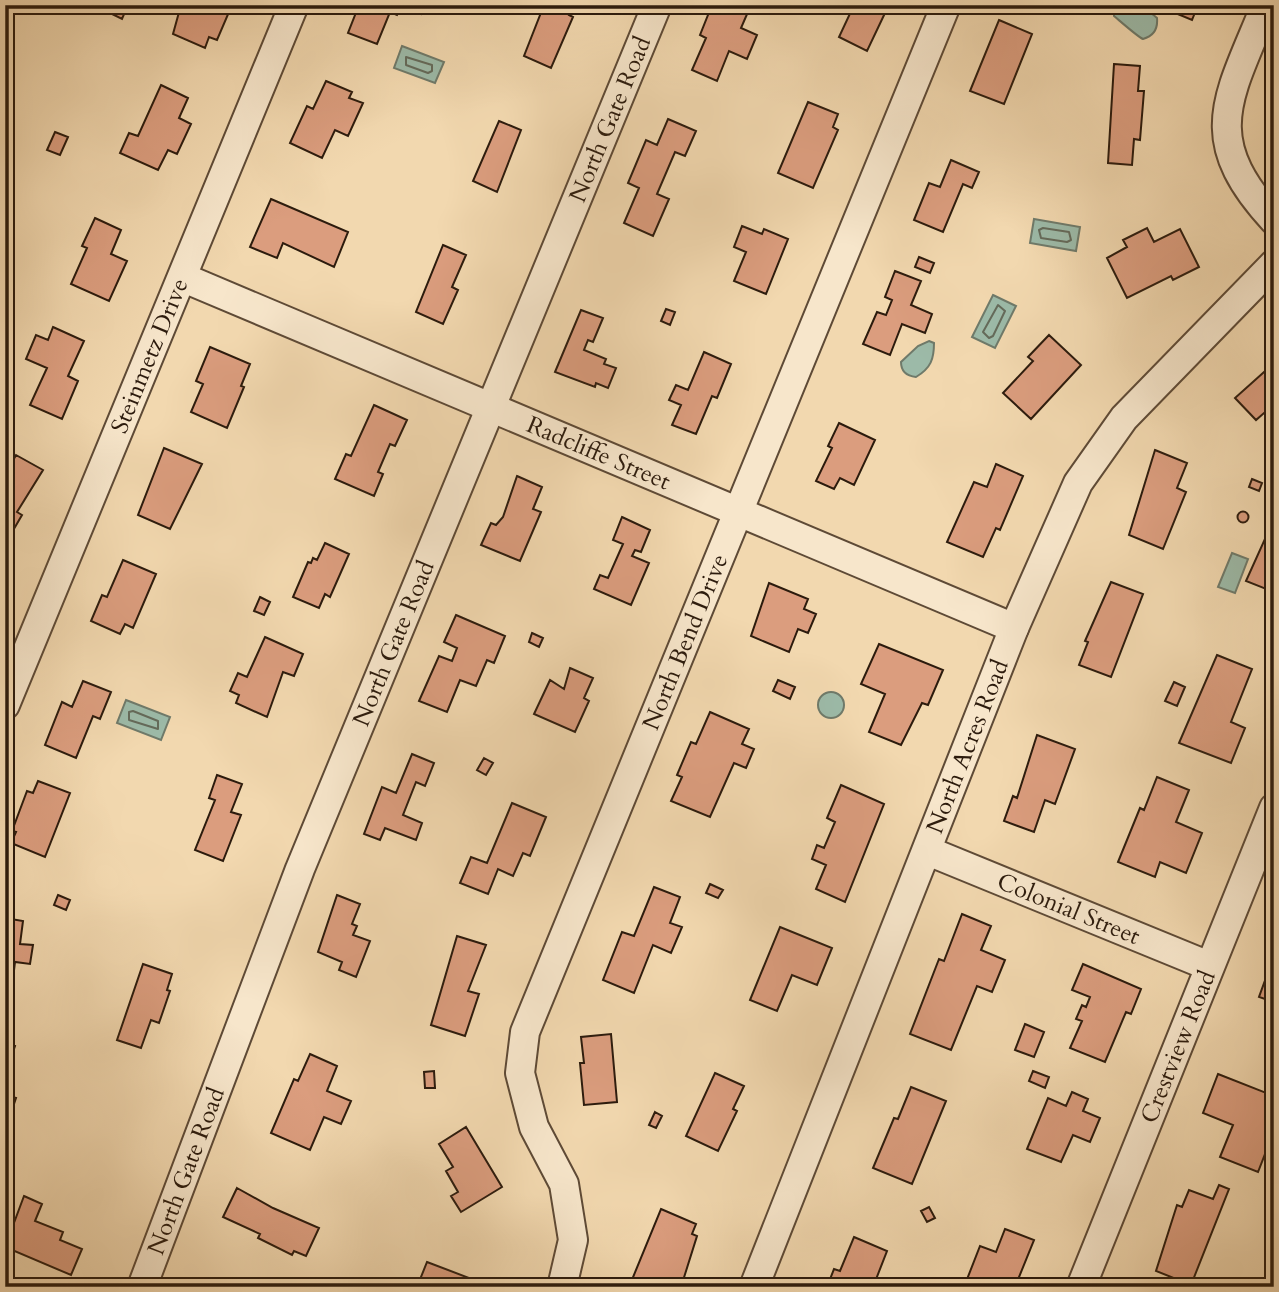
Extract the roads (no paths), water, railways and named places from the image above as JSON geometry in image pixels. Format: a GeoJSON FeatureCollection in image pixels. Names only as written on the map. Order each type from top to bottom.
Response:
{"type":"FeatureCollection","features":[{"type":"Feature","properties":{"kind":"street","name":"Steinmetz Drive"},"geometry":{"type":"LineString","coordinates":[[5,705],[184,278],[294,5]]}},
{"type":"Feature","properties":{"kind":"street","name":"North Gate Road"},"geometry":{"type":"LineString","coordinates":[[142,1287],[300,869],[657,5]]}},
{"type":"Feature","properties":{"kind":"street","name":"North Bend Drive"},"geometry":{"type":"LineString","coordinates":[[562,1287],[573,1240],[564,1184],[534,1127],[520,1073],[525,1032],[946,5]]}},
{"type":"Feature","properties":{"kind":"street"},"geometry":{"type":"LineString","coordinates":[[1266,5],[1229,96],[1224,125],[1229,153],[1240,180],[1274,220]]}},
{"type":"Feature","properties":{"kind":"street","name":"North Acres Road"},"geometry":{"type":"LineString","coordinates":[[754,1287],[1014,628],[1078,483],[1124,418],[1274,264]]}},
{"type":"Feature","properties":{"kind":"street","name":"Radcliffe Street"},"geometry":{"type":"LineString","coordinates":[[184,278],[1014,628]]}},
{"type":"Feature","properties":{"kind":"street","name":"Crestview Road"},"geometry":{"type":"LineString","coordinates":[[1081,1287],[1274,808]]}},
{"type":"Feature","properties":{"kind":"street","name":"Colonial Street"},"geometry":{"type":"LineString","coordinates":[[928,851],[1209,966]]}},
{"type":"Feature","properties":{"kind":"water"},"geometry":{"type":"Polygon","coordinates":[[[1114,5],[1137,7],[1153,14],[1157,18],[1154,32],[1147,38],[1141,38],[1114,16],[1114,5]]]}},
{"type":"Feature","properties":{"kind":"water"},"geometry":{"type":"Polygon","coordinates":[[[402,46],[444,62],[435,83],[394,68],[402,46]]]}},
{"type":"Feature","properties":{"kind":"water"},"geometry":{"type":"Polygon","coordinates":[[[1034,219],[1080,227],[1076,251],[1030,243],[1034,219]]]}},
{"type":"Feature","properties":{"kind":"water"},"geometry":{"type":"Polygon","coordinates":[[[993,295],[1016,306],[995,348],[972,337],[993,295]]]}},
{"type":"Feature","properties":{"kind":"water"},"geometry":{"type":"Polygon","coordinates":[[[929,341],[934,343],[934,349],[928,367],[916,377],[903,371],[901,362],[918,346],[929,341]]]}},
{"type":"Feature","properties":{"kind":"water"},"geometry":{"type":"Polygon","coordinates":[[[1232,553],[1248,559],[1235,593],[1218,587],[1232,553]]]}},
{"type":"Feature","properties":{"kind":"water"},"geometry":{"type":"Polygon","coordinates":[[[831,692],[840,696],[844,705],[840,714],[831,718],[822,714],[818,705],[822,696],[831,692]]]}},
{"type":"Feature","properties":{"kind":"water"},"geometry":{"type":"Polygon","coordinates":[[[126,700],[170,717],[161,740],[117,723],[126,700]]]}}]}
